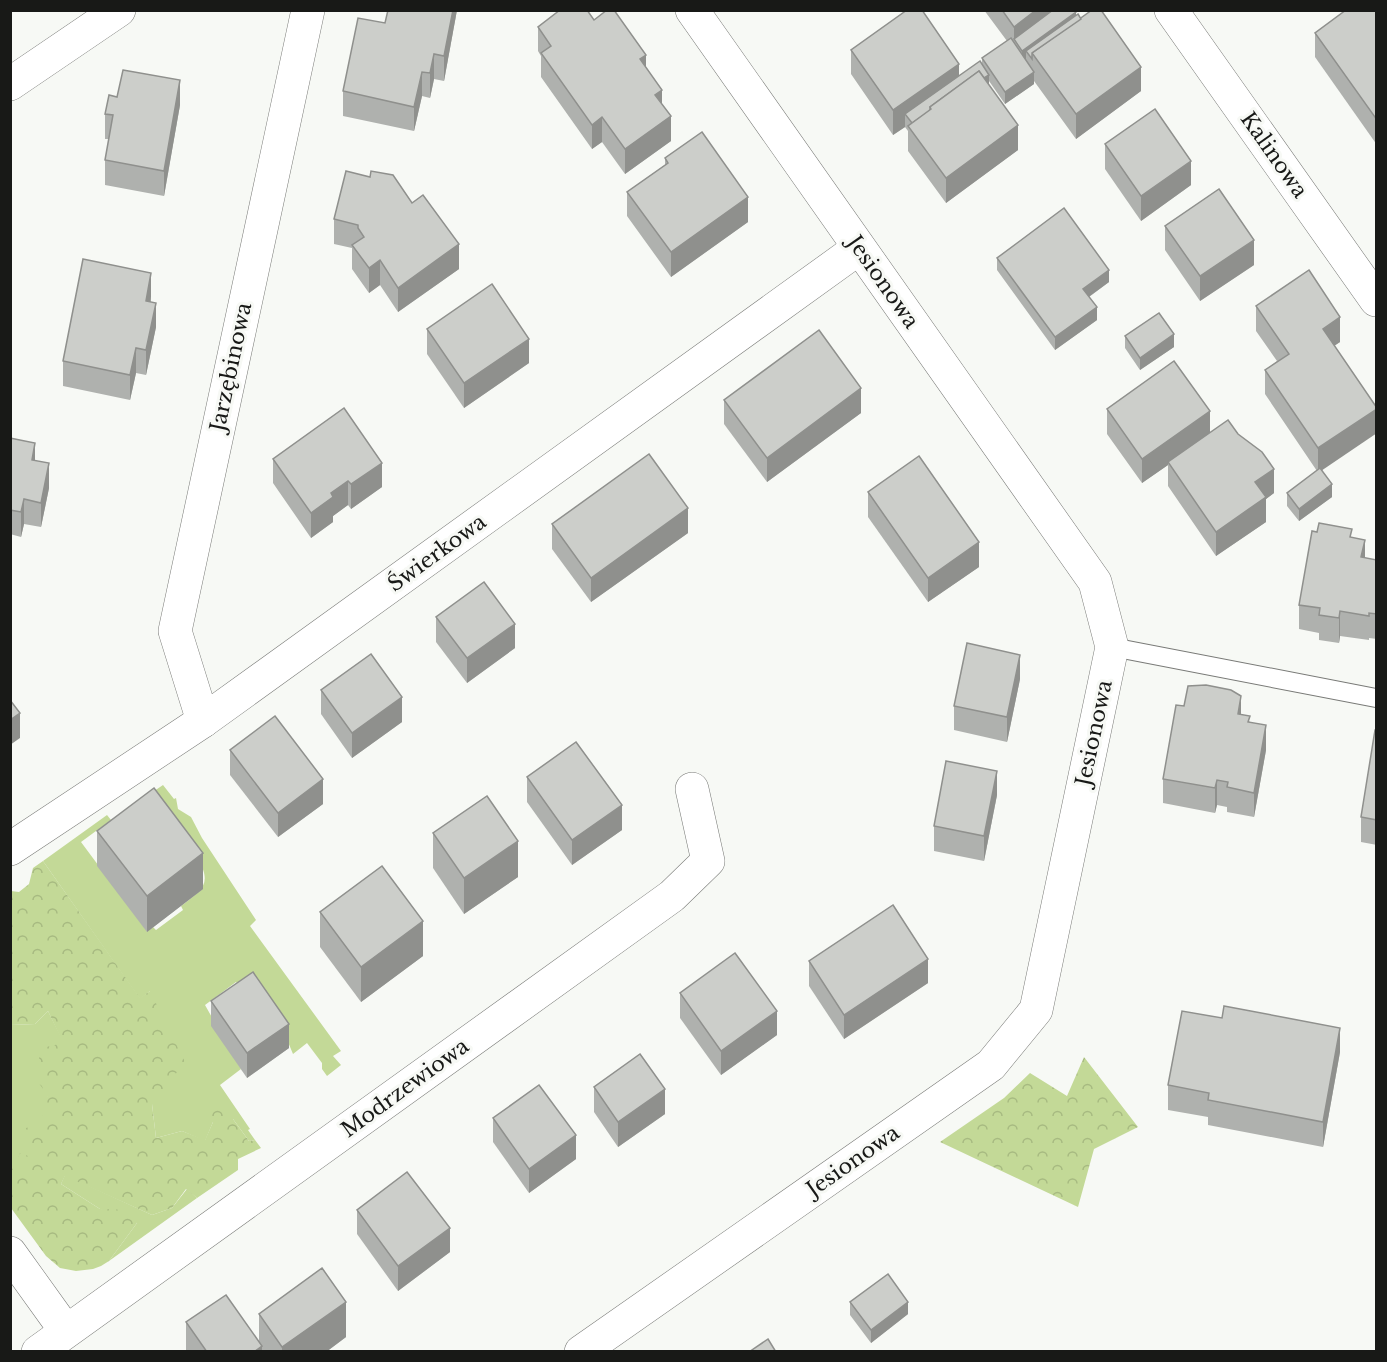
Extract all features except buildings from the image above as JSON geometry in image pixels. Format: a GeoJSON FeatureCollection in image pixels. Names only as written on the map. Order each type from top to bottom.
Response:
{"type":"FeatureCollection","features":[{"type":"Feature","properties":{"kind":"street"},"geometry":{"type":"LineString","coordinates":[[10,84],[119,10]]}},
{"type":"Feature","properties":{"kind":"street","name":"Jesionowa"},"geometry":{"type":"LineString","coordinates":[[581,1352],[991,1065],[1036,1010],[1112,647],[1095,582],[692,10]]}},
{"type":"Feature","properties":{"kind":"street","name":"Kalinowa"},"geometry":{"type":"LineString","coordinates":[[1171,10],[1377,300]]}},
{"type":"Feature","properties":{"kind":"street","name":"Jarzębinowa"},"geometry":{"type":"LineString","coordinates":[[203,721],[175,631],[303,12]]}},
{"type":"Feature","properties":{"kind":"street","name":"Świerkowa"},"geometry":{"type":"LineString","coordinates":[[10,849],[203,721],[859,248]]}},
{"type":"Feature","properties":{"kind":"street","name":"Modrzewiowa"},"geometry":{"type":"LineString","coordinates":[[38,1352],[672,897],[708,861],[692,789]]}},
{"type":"Feature","properties":{"kind":"street"},"geometry":{"type":"LineString","coordinates":[[10,1253],[66,1331]]}},
{"type":"Feature","properties":{"kind":"lane"},"geometry":{"type":"LineString","coordinates":[[1112,647],[1377,698]]}},
{"type":"Feature","properties":{"kind":"green space"},"geometry":{"type":"Polygon","coordinates":[[[163,785],[174,799],[176,798],[178,809],[191,817],[202,838],[256,920],[250,926],[341,1051],[333,1056],[341,1065],[327,1076],[322,1069],[322,1063],[307,1043],[293,1054],[288,1042],[236,982],[205,1005],[241,1069],[220,1085],[255,1140],[249,1141],[233,1119],[213,1122],[205,1141],[182,1131],[156,1138],[152,1104],[150,991],[140,999],[43,861],[107,815],[111,820],[81,842],[147,931],[153,927],[156,930],[183,910],[181,906],[199,891],[204,881],[198,859],[135,804],[163,785]]]}},
{"type":"Feature","properties":{"kind":"green space"},"geometry":{"type":"Polygon","coordinates":[[[43,861],[140,998],[150,991],[185,1062],[152,1104],[156,1138],[182,1131],[205,1140],[213,1122],[203,1109],[212,1103],[233,1119],[249,1141],[255,1140],[261,1148],[238,1159],[238,1170],[197,1198],[186,1189],[172,1208],[152,1215],[65,1176],[61,1184],[100,1209],[133,1210],[137,1223],[109,1261],[93,1269],[76,1271],[60,1268],[46,1256],[11,1208],[11,1167],[14,1170],[20,1153],[39,1160],[28,1151],[21,1132],[44,1115],[37,1103],[48,1096],[34,1076],[42,1048],[63,1043],[48,1011],[35,1024],[11,1025],[11,891],[19,892],[29,884],[33,868],[43,861]]]}},
{"type":"Feature","properties":{"kind":"green space"},"geometry":{"type":"Polygon","coordinates":[[[48,1011],[64,1043],[44,1115],[41,1161],[13,1171],[10,1167],[10,1025],[35,1024],[48,1011]]]}},
{"type":"Feature","properties":{"kind":"green space"},"geometry":{"type":"Polygon","coordinates":[[[1084,1057],[1138,1127],[1094,1149],[1078,1207],[940,1142],[1004,1098],[1030,1073],[1067,1096],[1084,1057]]]}},
{"type":"Feature","properties":{"kind":"green space"},"geometry":{"type":"Polygon","coordinates":[[[65,1175],[152,1215],[172,1208],[187,1189],[197,1198],[109,1261],[137,1223],[100,1209],[61,1184],[65,1175]]]}}]}
